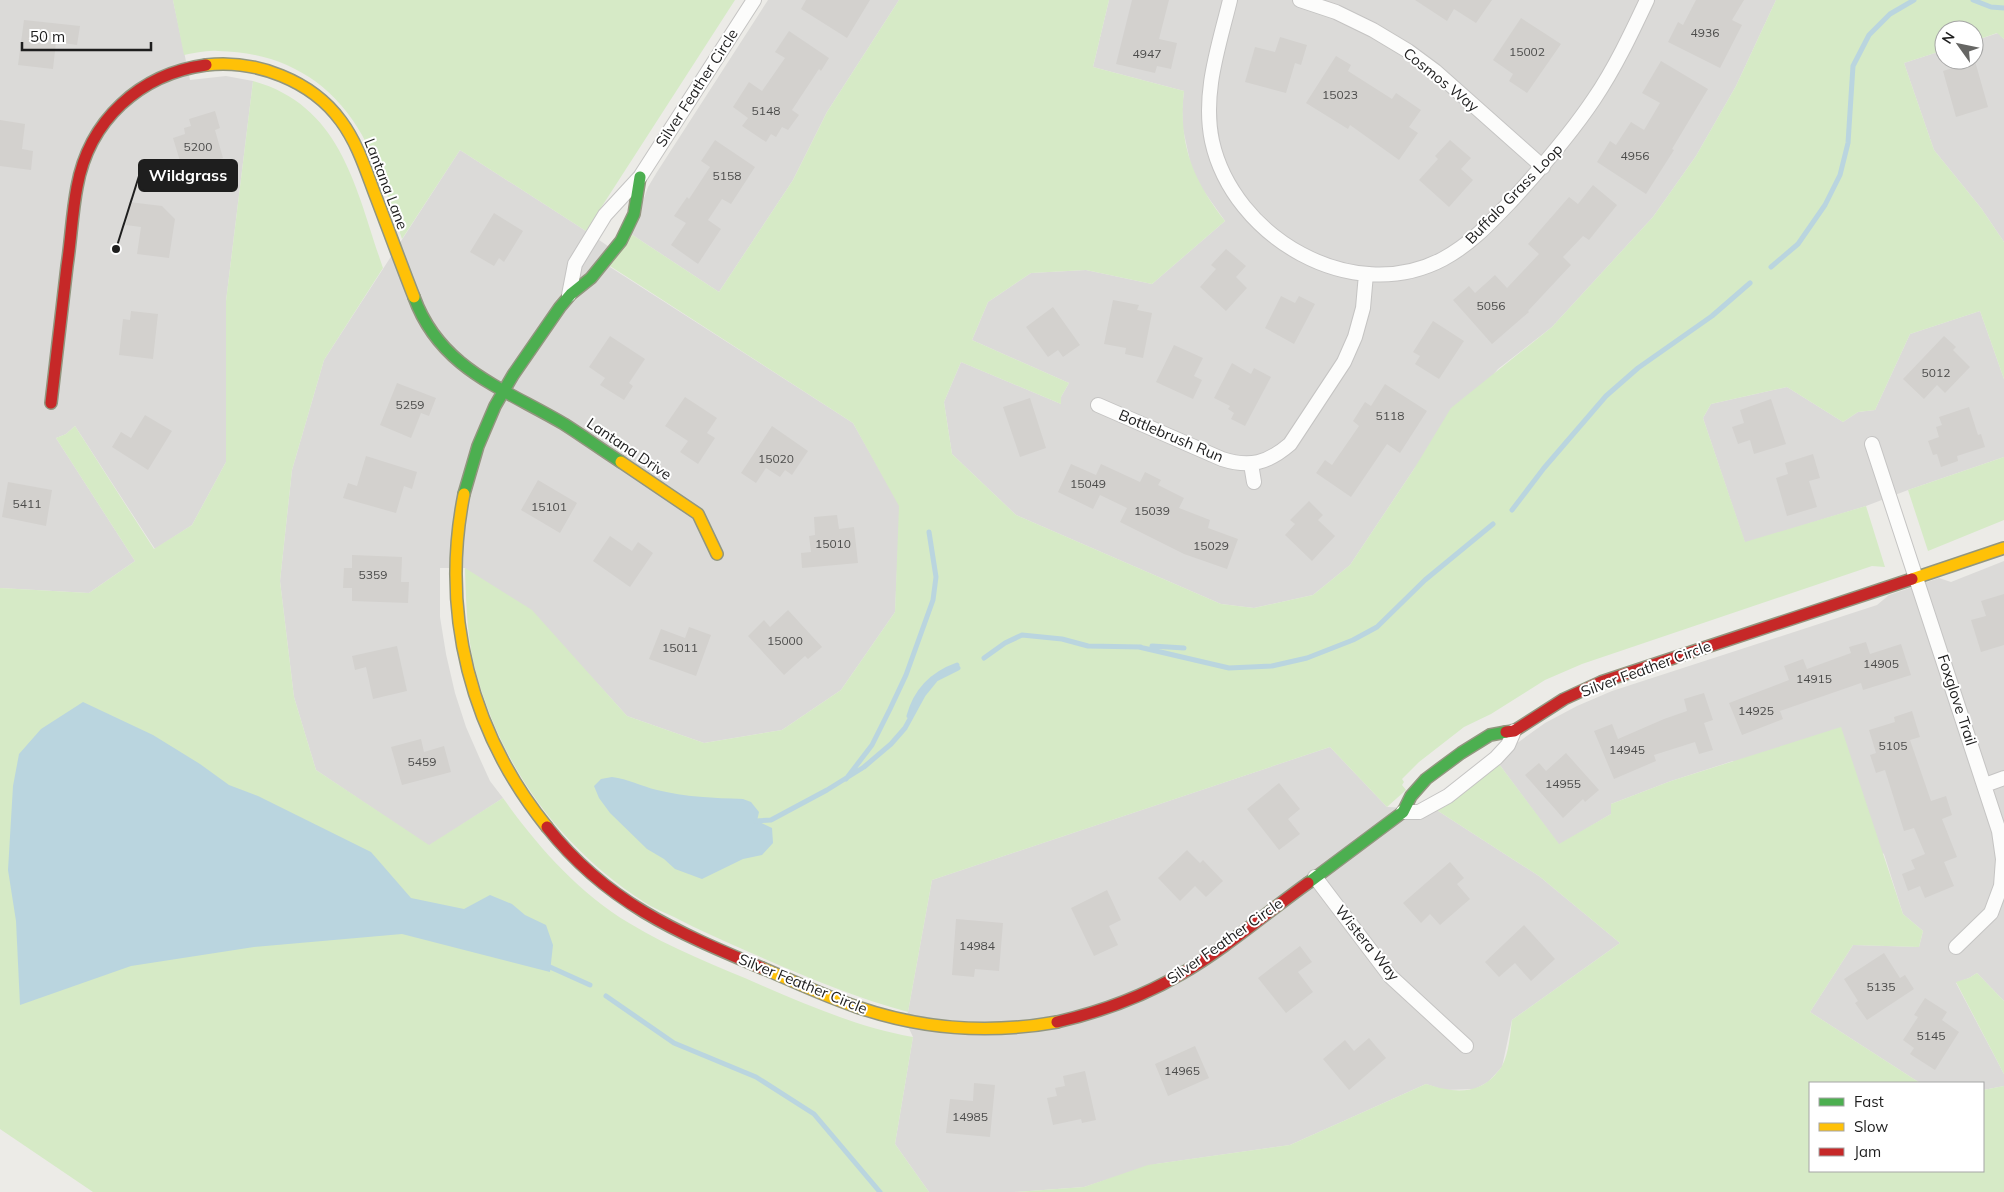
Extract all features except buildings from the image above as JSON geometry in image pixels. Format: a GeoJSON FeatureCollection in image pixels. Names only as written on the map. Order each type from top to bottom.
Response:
{"type":"FeatureCollection","features":[{"type":"Feature","properties":{"kind":"street","name":"Silver Feather Circle"},"geometry":{"type":"LineString","coordinates":[[569,295],[575,264],[605,215],[640,177],[754,0]]}},
{"type":"Feature","properties":{"kind":"street","name":"Buffalo Grass Loop"},"geometry":{"type":"LineString","coordinates":[[1230,0],[1209,90],[1211,132],[1220,165],[1231,187],[1246,209],[1275,236],[1296,252],[1317,263],[1340,270],[1366,274],[1390,274],[1416,269],[1441,260],[1462,248],[1480,233],[1567,138],[1595,99],[1619,58],[1647,0]]}},
{"type":"Feature","properties":{"kind":"street","name":"Cosmos Way"},"geometry":{"type":"LineString","coordinates":[[1300,0],[1336,12],[1365,26],[1408,51],[1435,71],[1542,167]]}},
{"type":"Feature","properties":{"kind":"street","name":"Lantana Lane"},"geometry":{"type":"LineString","coordinates":[[51,403],[77,186],[84,161],[95,137],[110,116],[130,96],[151,82],[175,71],[200,65],[223,63],[247,65],[272,71],[293,80],[313,93],[330,108],[345,126],[358,148],[413,298],[431,333],[450,355],[471,372],[503,390]]}},
{"type":"Feature","properties":{"kind":"street","name":"Silver Feather Circle"},"geometry":{"type":"LineString","coordinates":[[640,177],[633,217],[618,244],[592,278],[569,295],[503,390],[485,429],[471,468],[456,548],[455,589],[458,623],[471,690],[485,728],[503,765],[524,800],[545,827],[584,868],[608,889],[642,912],[690,936],[833,999],[872,1012],[912,1022],[959,1028],[1007,1028],[1054,1022],[1094,1012],[1132,998],[1169,981],[1198,963],[1315,878],[1403,812],[1411,796],[1426,779],[1461,753],[1490,735],[1514,731],[1564,699],[1602,682],[2004,548]]}},
{"type":"Feature","properties":{"kind":"street","name":"Bottlebrush Run"},"geometry":{"type":"LineString","coordinates":[[1098,405],[1222,459],[1235,463],[1251,464],[1265,461],[1278,454],[1290,444],[1344,362],[1356,337],[1363,308],[1366,274]]}},
{"type":"Feature","properties":{"kind":"street","name":"Lantana Drive"},"geometry":{"type":"LineString","coordinates":[[503,390],[565,425],[698,514],[717,554]]}},
{"type":"Feature","properties":{"kind":"street","name":"Foxglove Trail"},"geometry":{"type":"LineString","coordinates":[[1872,444],[1999,832],[2002,859],[2001,886],[1991,913],[1956,946]]}},
{"type":"Feature","properties":{"kind":"street"},"geometry":{"type":"LineString","coordinates":[[1251,464],[1254,482]]}},
{"type":"Feature","properties":{"kind":"street"},"geometry":{"type":"LineString","coordinates":[[1403,812],[1419,812],[1448,796],[1496,758],[1508,745],[1514,731]]}},
{"type":"Feature","properties":{"kind":"street"},"geometry":{"type":"LineString","coordinates":[[1985,785],[2004,778]]}},
{"type":"Feature","properties":{"kind":"street","name":"Wistera Way"},"geometry":{"type":"LineString","coordinates":[[1315,878],[1390,976],[1466,1046]]}},
{"type":"Feature","properties":{"kind":"shaded area"},"geometry":{"type":"Polygon","coordinates":[[[0,0],[173,0],[190,80],[226,76],[253,81],[226,301],[226,462],[192,525],[155,549],[75,426],[66,434],[56,438],[135,561],[89,593],[0,588],[0,0]]]}},
{"type":"Feature","properties":{"kind":"shaded area"},"geometry":{"type":"Polygon","coordinates":[[[768,0],[899,0],[827,112],[793,180],[719,292],[631,234],[648,187],[768,0]]]}},
{"type":"Feature","properties":{"kind":"shaded area"},"geometry":{"type":"Polygon","coordinates":[[[1109,0],[1776,0],[1736,86],[1696,156],[1653,217],[1552,327],[1498,369],[1414,469],[1350,565],[1313,595],[1254,608],[1221,604],[1016,515],[952,454],[944,402],[961,362],[1061,404],[1061,397],[1069,383],[972,340],[988,302],[1031,273],[1086,270],[1152,284],[1225,221],[1198,183],[1191,166],[1183,129],[1182,109],[1184,91],[1093,67],[1109,0]]]}},
{"type":"Feature","properties":{"kind":"shaded area"},"geometry":{"type":"Polygon","coordinates":[[[1998,33],[2004,39],[2004,242],[1981,208],[1934,150],[1904,63],[1934,53],[1934,70],[1984,70],[1984,38],[1998,33]]]}},
{"type":"Feature","properties":{"kind":"shaded area"},"geometry":{"type":"Polygon","coordinates":[[[460,150],[618,253],[610,267],[853,423],[900,506],[895,612],[841,690],[782,730],[704,743],[627,716],[598,684],[465,568],[440,568],[440,617],[455,693],[466,727],[490,781],[503,798],[429,846],[316,770],[294,697],[280,581],[292,470],[324,360],[460,150]]]}},
{"type":"Feature","properties":{"kind":"shaded area"},"geometry":{"type":"Polygon","coordinates":[[[1980,311],[2004,379],[2004,457],[1866,506],[1745,543],[1703,418],[1711,404],[1787,387],[1843,422],[1858,412],[1875,410],[1910,334],[1980,311]]]}},
{"type":"Feature","properties":{"kind":"shaded area"},"geometry":{"type":"Polygon","coordinates":[[[2004,561],[2004,1001],[1977,973],[1956,983],[2004,1074],[2004,1086],[1984,1090],[1984,1082],[1918,1082],[1810,1012],[1853,945],[1919,947],[1923,931],[1903,914],[1884,854],[1733,761],[1671,781],[1611,804],[1611,814],[1559,845],[1499,764],[1513,746],[1545,723],[1577,706],[1612,691],[1877,605],[1889,595],[1939,578],[1951,582],[2004,561]]]}},
{"type":"Feature","properties":{"kind":"shaded area"},"geometry":{"type":"Polygon","coordinates":[[[1330,747],[1387,807],[1435,809],[1539,876],[1620,943],[1512,1020],[1502,1067],[1488,1082],[1475,1089],[1444,1090],[1426,1084],[1290,1145],[1156,1164],[1084,1187],[1015,1192],[929,1192],[895,1144],[913,1037],[905,1020],[932,880],[1330,747]]]}},
{"type":"Feature","properties":{"kind":"green space"},"geometry":{"type":"Polygon","coordinates":[[[173,0],[735,0],[586,231],[460,150],[402,239],[368,147],[349,116],[335,99],[302,73],[263,57],[214,51],[184,55],[173,0]]]}},
{"type":"Feature","properties":{"kind":"green space"},"geometry":{"type":"Polygon","coordinates":[[[899,0],[1109,0],[1093,67],[1184,91],[1183,128],[1190,160],[1204,191],[1225,221],[1152,284],[1086,270],[1031,273],[988,302],[972,340],[1069,383],[1061,397],[1061,404],[961,362],[944,402],[952,454],[1016,515],[1221,604],[1254,608],[1313,595],[1350,565],[1414,469],[1451,408],[1552,327],[1653,217],[1696,156],[1736,86],[1776,0],[2004,0],[2004,39],[1997,33],[1984,38],[1984,20],[1934,20],[1934,53],[1904,63],[1934,150],[1981,208],[2004,242],[2004,379],[1980,311],[1910,334],[1875,410],[1858,412],[1843,422],[1787,387],[1711,404],[1703,418],[1745,542],[1866,506],[1885,567],[1872,566],[1582,664],[1545,680],[1491,714],[1464,727],[1419,762],[1402,779],[1404,782],[1402,785],[1406,790],[1387,807],[1330,747],[932,880],[908,1012],[867,1000],[827,985],[769,961],[651,906],[614,881],[587,858],[540,805],[520,775],[503,744],[477,676],[469,636],[465,568],[532,610],[627,716],[704,743],[782,730],[841,690],[895,612],[899,506],[853,423],[610,266],[631,234],[719,292],[793,180],[827,112],[899,0]]]}},
{"type":"Feature","properties":{"kind":"green space"},"geometry":{"type":"Polygon","coordinates":[[[253,81],[283,93],[307,110],[327,131],[342,155],[354,182],[383,268],[324,360],[292,470],[280,581],[294,697],[316,770],[429,845],[503,798],[530,834],[576,883],[610,911],[629,923],[695,957],[818,1009],[875,1028],[913,1037],[895,1144],[929,1192],[93,1192],[0,1129],[0,588],[89,593],[135,561],[56,438],[66,434],[75,426],[154,549],[192,525],[226,462],[226,301],[253,81]]]}},
{"type":"Feature","properties":{"kind":"green space"},"geometry":{"type":"Polygon","coordinates":[[[2004,457],[2004,520],[1928,551],[1908,490],[2004,457]]]}},
{"type":"Feature","properties":{"kind":"green space"},"geometry":{"type":"Polygon","coordinates":[[[1841,727],[1903,914],[1923,931],[1919,947],[1853,945],[1810,1012],[1918,1082],[1809,1082],[1809,1172],[1984,1172],[1984,1090],[2004,1086],[2004,1192],[1015,1192],[1084,1187],[1148,1165],[1290,1145],[1426,1084],[1445,1089],[1463,1090],[1488,1082],[1504,1061],[1508,1050],[1512,1020],[1620,943],[1539,876],[1435,809],[1499,764],[1559,844],[1611,814],[1611,804],[1671,781],[1841,727]]]}},
{"type":"Feature","properties":{"kind":"green space"},"geometry":{"type":"Polygon","coordinates":[[[1977,973],[2004,1001],[2004,1074],[1956,982],[1977,973]]]}},
{"type":"Feature","properties":{"kind":"water"},"geometry":{"type":"Polygon","coordinates":[[[83,702],[153,735],[200,764],[229,785],[258,796],[371,852],[411,898],[464,909],[490,895],[512,904],[525,915],[546,925],[553,945],[550,972],[402,934],[254,947],[131,966],[20,1005],[16,921],[8,870],[13,786],[19,754],[41,729],[83,702]]]}},
{"type":"Feature","properties":{"kind":"water"},"geometry":{"type":"Polygon","coordinates":[[[612,777],[678,794],[743,799],[751,802],[759,812],[757,821],[772,828],[773,843],[762,855],[743,859],[702,879],[675,869],[664,859],[647,849],[610,813],[599,798],[594,786],[601,779],[612,777]]]}},
{"type":"Feature","properties":{"kind":"waterway"},"geometry":{"type":"LineString","coordinates":[[1771,267],[1798,244],[1825,205],[1840,175],[1848,143],[1853,66],[1869,35],[1890,14],[1914,0]]}},
{"type":"Feature","properties":{"kind":"waterway"},"geometry":{"type":"LineString","coordinates":[[1973,0],[1991,7],[2004,8]]}},
{"type":"Feature","properties":{"kind":"waterway"},"geometry":{"type":"LineString","coordinates":[[1512,510],[1544,468],[1606,396],[1638,368],[1712,316],[1750,283]]}},
{"type":"Feature","properties":{"kind":"waterway"},"geometry":{"type":"LineString","coordinates":[[1139,647],[1229,668],[1272,666],[1307,658],[1353,640],[1377,627],[1425,580],[1493,524]]}},
{"type":"Feature","properties":{"kind":"waterway"},"geometry":{"type":"LineString","coordinates":[[846,779],[872,745],[890,709],[906,675],[933,600],[936,577],[929,532]]}},
{"type":"Feature","properties":{"kind":"waterway"},"geometry":{"type":"LineString","coordinates":[[984,658],[1005,643],[1022,635],[1062,639],[1088,646],[1141,647]]}},
{"type":"Feature","properties":{"kind":"waterway"},"geometry":{"type":"LineString","coordinates":[[1152,646],[1184,648]]}},
{"type":"Feature","properties":{"kind":"waterway"},"geometry":{"type":"LineString","coordinates":[[909,716],[916,698],[926,684],[940,673],[957,665]]}},
{"type":"Feature","properties":{"kind":"waterway"},"geometry":{"type":"LineString","coordinates":[[756,821],[771,820],[827,790],[864,767],[891,744],[905,728],[923,695],[936,679],[958,668]]}},
{"type":"Feature","properties":{"kind":"waterway"},"geometry":{"type":"LineString","coordinates":[[550,967],[590,985]]}},
{"type":"Feature","properties":{"kind":"waterway"},"geometry":{"type":"LineString","coordinates":[[606,996],[674,1043],[756,1077],[814,1114],[880,1192]]}},
{"type":"Feature","properties":{"kind":"traffic: fast"},"geometry":{"type":"LineString","coordinates":[[464,494],[478,446],[495,406],[513,375],[560,307],[571,294],[591,278],[621,241],[634,214],[640,177]]}},
{"type":"Feature","properties":{"kind":"traffic: fast"},"geometry":{"type":"LineString","coordinates":[[414,297],[425,322],[440,342],[457,359],[476,374],[564,424],[621,462]]}},
{"type":"Feature","properties":{"kind":"traffic: fast"},"geometry":{"type":"LineString","coordinates":[[1308,883],[1403,812],[1411,796],[1426,779],[1461,753],[1490,735],[1506,732]]}},
{"type":"Feature","properties":{"kind":"traffic: slow"},"geometry":{"type":"LineString","coordinates":[[206,65],[244,66],[281,76],[299,84],[329,107],[341,121],[357,148],[414,297]]}},
{"type":"Feature","properties":{"kind":"traffic: slow"},"geometry":{"type":"LineString","coordinates":[[621,462],[698,514],[717,554]]}},
{"type":"Feature","properties":{"kind":"traffic: slow"},"geometry":{"type":"LineString","coordinates":[[464,494],[458,539],[456,583],[460,627],[468,670],[481,712],[499,752],[521,791],[547,827]]}},
{"type":"Feature","properties":{"kind":"traffic: slow"},"geometry":{"type":"LineString","coordinates":[[1912,579],[2004,548]]}},
{"type":"Feature","properties":{"kind":"traffic: slow"},"geometry":{"type":"LineString","coordinates":[[762,968],[845,1003],[881,1014],[931,1025],[1006,1028],[1057,1022]]}},
{"type":"Feature","properties":{"kind":"traffic: jam"},"geometry":{"type":"LineString","coordinates":[[51,403],[75,197],[83,163],[93,141],[106,121],[121,104],[139,90],[160,78],[182,70],[206,65]]}},
{"type":"Feature","properties":{"kind":"traffic: jam"},"geometry":{"type":"LineString","coordinates":[[1506,732],[1514,731],[1564,699],[1601,682],[1912,579]]}},
{"type":"Feature","properties":{"kind":"traffic: jam"},"geometry":{"type":"LineString","coordinates":[[547,827],[593,876],[618,895],[672,927],[762,968]]}},
{"type":"Feature","properties":{"kind":"traffic: jam"},"geometry":{"type":"LineString","coordinates":[[1057,1022],[1089,1014],[1120,1003],[1166,982],[1214,953],[1308,883]]}},
{"type":"Feature","properties":{"kind":"place","name":"Wildgrass"},"geometry":{"type":"Point","coordinates":[116,249]}}]}
